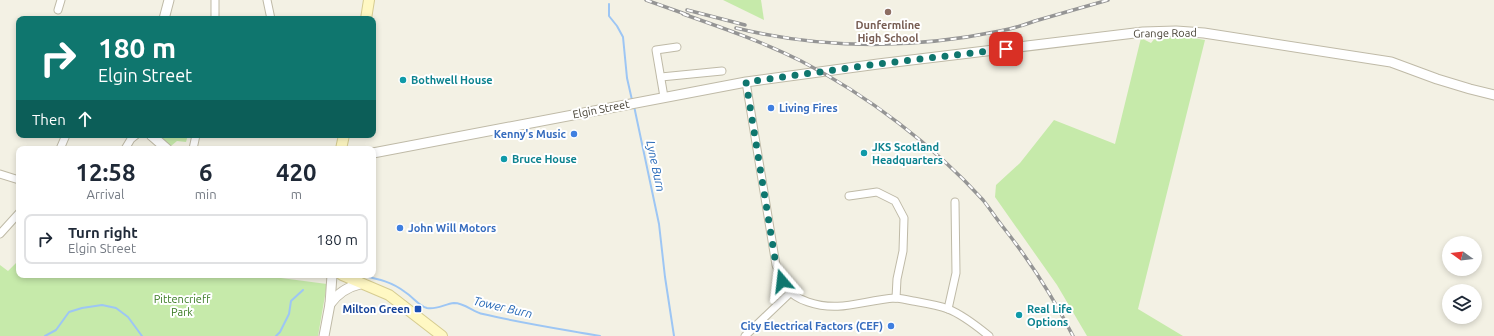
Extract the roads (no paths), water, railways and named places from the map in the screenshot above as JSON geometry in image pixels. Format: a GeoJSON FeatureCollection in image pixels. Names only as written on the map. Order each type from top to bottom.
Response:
{"type":"FeatureCollection","features":[{"type":"Feature","properties":{"kind":"main road"},"geometry":{"type":"LineString","coordinates":[[366,16],[369,0]]}},
{"type":"Feature","properties":{"kind":"main road"},"geometry":{"type":"LineString","coordinates":[[348,278],[389,295],[442,336]]}},
{"type":"Feature","properties":{"kind":"street"},"geometry":{"type":"LineString","coordinates":[[58,10],[61,0]]}},
{"type":"Feature","properties":{"kind":"street"},"geometry":{"type":"LineString","coordinates":[[165,16],[169,0]]}},
{"type":"Feature","properties":{"kind":"street"},"geometry":{"type":"LineString","coordinates":[[215,0],[216,16]]}},
{"type":"Feature","properties":{"kind":"street"},"geometry":{"type":"LineString","coordinates":[[267,0],[270,16]]}},
{"type":"Feature","properties":{"kind":"street","name":"Grange Road"},"geometry":{"type":"LineString","coordinates":[[831,71],[1143,32],[1176,31],[1204,33],[1391,62],[1470,90],[1494,94]]}},
{"type":"Feature","properties":{"kind":"street"},"geometry":{"type":"LineString","coordinates":[[664,97],[656,50],[677,47]]}},
{"type":"Feature","properties":{"kind":"street"},"geometry":{"type":"LineString","coordinates":[[661,77],[722,70]]}},
{"type":"Feature","properties":{"kind":"street","name":"Elgin Street"},"geometry":{"type":"LineString","coordinates":[[376,152],[746,82],[831,71]]}},
{"type":"Feature","properties":{"kind":"street"},"geometry":{"type":"LineString","coordinates":[[746,82],[776,265],[782,281],[790,293],[801,300],[828,307],[841,307],[896,298],[948,309],[989,336]]}},
{"type":"Feature","properties":{"kind":"street"},"geometry":{"type":"LineString","coordinates":[[154,138],[164,146]]}},
{"type":"Feature","properties":{"kind":"street"},"geometry":{"type":"LineString","coordinates":[[0,174],[16,179]]}},
{"type":"Feature","properties":{"kind":"street"},"geometry":{"type":"LineString","coordinates":[[849,196],[877,192],[895,201],[904,218],[903,251],[897,279],[896,298]]}},
{"type":"Feature","properties":{"kind":"street"},"geometry":{"type":"LineString","coordinates":[[948,309],[956,273],[955,202]]}},
{"type":"Feature","properties":{"kind":"street"},"geometry":{"type":"LineString","coordinates":[[0,233],[16,216]]}},
{"type":"Feature","properties":{"kind":"street"},"geometry":{"type":"LineString","coordinates":[[324,336],[330,304],[332,278]]}},
{"type":"Feature","properties":{"kind":"street"},"geometry":{"type":"LineString","coordinates":[[330,304],[336,296],[343,291],[360,284]]}},
{"type":"Feature","properties":{"kind":"street"},"geometry":{"type":"LineString","coordinates":[[745,336],[790,293]]}},
{"type":"Feature","properties":{"kind":"waterway","name":"Lyne Burn"},"geometry":{"type":"LineString","coordinates":[[609,4],[609,16],[623,37],[627,78],[632,100]]}},
{"type":"Feature","properties":{"kind":"waterway","name":"Lyne Burn"},"geometry":{"type":"LineString","coordinates":[[634,106],[659,224],[674,336]]}},
{"type":"Feature","properties":{"kind":"waterway","name":"Tower Burn"},"geometry":{"type":"LineString","coordinates":[[372,278],[390,283],[427,308],[458,303],[483,314],[600,336]]}},
{"type":"Feature","properties":{"kind":"waterway","name":"Tower Burn"},"geometry":{"type":"LineString","coordinates":[[276,336],[280,332],[289,314],[291,301],[303,290]]}},
{"type":"Feature","properties":{"kind":"waterway","name":"Tower Burn"},"geometry":{"type":"LineString","coordinates":[[45,336],[56,330],[69,312],[82,308],[102,305],[116,308],[128,317],[142,336]]}},
{"type":"Feature","properties":{"kind":"railway"},"geometry":{"type":"LineString","coordinates":[[646,0],[688,15]]}},
{"type":"Feature","properties":{"kind":"railway"},"geometry":{"type":"LineString","coordinates":[[736,28],[768,35],[834,43],[868,44],[934,41],[967,37],[1009,29],[1108,0]]}},
{"type":"Feature","properties":{"kind":"railway"},"geometry":{"type":"LineString","coordinates":[[687,10],[745,25]]}},
{"type":"Feature","properties":{"kind":"railway"},"geometry":{"type":"LineString","coordinates":[[683,14],[758,41],[826,74],[874,105],[921,141],[943,160],[983,200],[1032,266],[1073,336]]}},
{"type":"Feature","properties":{"kind":"place","name":"Dunfermline High School"},"geometry":{"type":"Point","coordinates":[888,12]}},
{"type":"Feature","properties":{"kind":"place","name":"Bothwell House"},"geometry":{"type":"Point","coordinates":[403,80]}},
{"type":"Feature","properties":{"kind":"place","name":"Living Fires"},"geometry":{"type":"Point","coordinates":[771,108]}},
{"type":"Feature","properties":{"kind":"place","name":"Kenny's Music"},"geometry":{"type":"Point","coordinates":[574,134]}},
{"type":"Feature","properties":{"kind":"place","name":"JKS Scotland Headquarters"},"geometry":{"type":"Point","coordinates":[864,153]}},
{"type":"Feature","properties":{"kind":"place","name":"Bruce House"},"geometry":{"type":"Point","coordinates":[504,159]}},
{"type":"Feature","properties":{"kind":"place","name":"John Will Motors"},"geometry":{"type":"Point","coordinates":[400,228]}},
{"type":"Feature","properties":{"kind":"place","name":"Milton Green"},"geometry":{"type":"Point","coordinates":[418,309]}},
{"type":"Feature","properties":{"kind":"place","name":"Real Life Options"},"geometry":{"type":"Point","coordinates":[1019,315]}},
{"type":"Feature","properties":{"kind":"place","name":"City Electrical Factors (CEF)"},"geometry":{"type":"Point","coordinates":[891,326]}},
{"type":"Feature","properties":{"kind":"park label","name":"Pittencrieff Park"},"geometry":{"type":"Point","coordinates":[182,305]}}]}
